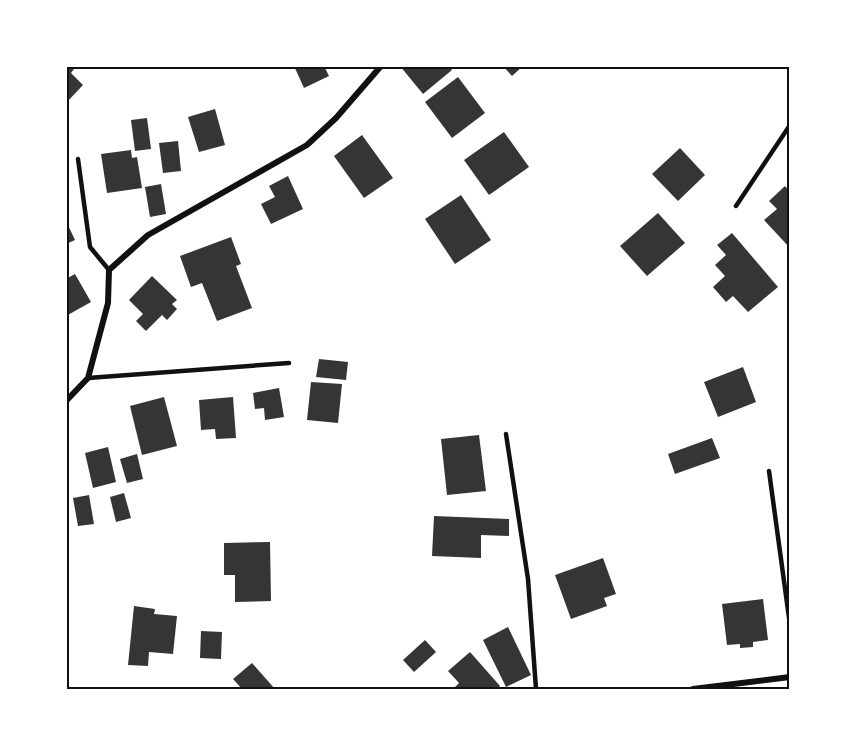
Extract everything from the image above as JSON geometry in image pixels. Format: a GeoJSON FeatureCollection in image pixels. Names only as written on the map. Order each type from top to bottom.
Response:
{"type":"FeatureCollection","features":[{"type":"Feature","properties":{"kind":"street"},"geometry":{"type":"LineString","coordinates":[[66,401],[88,378],[108,303],[109,270],[148,235],[307,145],[336,118],[381,66]]}},
{"type":"Feature","properties":{"kind":"street"},"geometry":{"type":"LineString","coordinates":[[693,689],[790,677]]}},
{"type":"Feature","properties":{"kind":"lane"},"geometry":{"type":"LineString","coordinates":[[736,206],[790,125]]}},
{"type":"Feature","properties":{"kind":"lane"},"geometry":{"type":"LineString","coordinates":[[78,159],[90,247],[109,270]]}},
{"type":"Feature","properties":{"kind":"lane"},"geometry":{"type":"LineString","coordinates":[[88,378],[289,363]]}},
{"type":"Feature","properties":{"kind":"lane"},"geometry":{"type":"LineString","coordinates":[[506,434],[528,579],[536,689]]}},
{"type":"Feature","properties":{"kind":"lane"},"geometry":{"type":"LineString","coordinates":[[769,471],[790,625]]}},
{"type":"Feature","properties":{"kind":"building"},"geometry":{"type":"Polygon","coordinates":[[[66,66],[72,66],[74,69],[71,73],[83,85],[66,103],[66,66]]]}},
{"type":"Feature","properties":{"kind":"building"},"geometry":{"type":"Polygon","coordinates":[[[294,66],[324,66],[329,76],[304,88],[294,66]]]}},
{"type":"Feature","properties":{"kind":"building"},"geometry":{"type":"Polygon","coordinates":[[[400,66],[448,66],[452,70],[423,94],[400,66]]]}},
{"type":"Feature","properties":{"kind":"building"},"geometry":{"type":"Polygon","coordinates":[[[503,66],[523,66],[512,76],[503,66]]]}},
{"type":"Feature","properties":{"kind":"building"},"geometry":{"type":"Polygon","coordinates":[[[458,77],[485,113],[452,138],[425,102],[458,77]]]}},
{"type":"Feature","properties":{"kind":"building"},"geometry":{"type":"Polygon","coordinates":[[[215,109],[225,145],[199,152],[188,117],[215,109]]]}},
{"type":"Feature","properties":{"kind":"building"},"geometry":{"type":"Polygon","coordinates":[[[147,118],[151,149],[135,151],[131,120],[147,118]]]}},
{"type":"Feature","properties":{"kind":"building"},"geometry":{"type":"Polygon","coordinates":[[[504,132],[529,167],[489,195],[464,160],[504,132]]]}},
{"type":"Feature","properties":{"kind":"building"},"geometry":{"type":"Polygon","coordinates":[[[362,135],[393,178],[364,198],[334,156],[362,135]]]}},
{"type":"Feature","properties":{"kind":"building"},"geometry":{"type":"Polygon","coordinates":[[[178,141],[181,171],[163,173],[159,143],[178,141]]]}},
{"type":"Feature","properties":{"kind":"building"},"geometry":{"type":"Polygon","coordinates":[[[680,148],[705,175],[678,201],[652,174],[680,148]]]}},
{"type":"Feature","properties":{"kind":"building"},"geometry":{"type":"Polygon","coordinates":[[[131,150],[132,158],[137,157],[142,188],[107,193],[101,154],[131,150]]]}},
{"type":"Feature","properties":{"kind":"building"},"geometry":{"type":"Polygon","coordinates":[[[288,176],[303,209],[271,224],[261,204],[275,197],[269,186],[288,176]]]}},
{"type":"Feature","properties":{"kind":"building"},"geometry":{"type":"Polygon","coordinates":[[[161,184],[166,214],[150,217],[145,187],[161,184]]]}},
{"type":"Feature","properties":{"kind":"building"},"geometry":{"type":"Polygon","coordinates":[[[785,186],[790,192],[790,248],[764,220],[777,209],[769,201],[785,186]]]}},
{"type":"Feature","properties":{"kind":"building"},"geometry":{"type":"Polygon","coordinates":[[[461,195],[491,240],[455,264],[425,219],[461,195]]]}},
{"type":"Feature","properties":{"kind":"building"},"geometry":{"type":"Polygon","coordinates":[[[658,213],[685,243],[647,276],[620,246],[658,213]]]}},
{"type":"Feature","properties":{"kind":"building"},"geometry":{"type":"Polygon","coordinates":[[[66,221],[75,240],[66,244],[66,221]]]}},
{"type":"Feature","properties":{"kind":"building"},"geometry":{"type":"Polygon","coordinates":[[[732,233],[778,287],[748,312],[733,296],[726,302],[713,287],[725,276],[715,265],[726,255],[717,245],[732,233]]]}},
{"type":"Feature","properties":{"kind":"building"},"geometry":{"type":"Polygon","coordinates":[[[231,237],[241,264],[236,266],[252,308],[217,321],[202,283],[191,287],[180,256],[231,237]]]}},
{"type":"Feature","properties":{"kind":"building"},"geometry":{"type":"Polygon","coordinates":[[[75,274],[91,302],[66,316],[66,279],[75,274]]]}},
{"type":"Feature","properties":{"kind":"building"},"geometry":{"type":"Polygon","coordinates":[[[152,276],[177,300],[172,304],[177,309],[167,320],[162,315],[146,331],[136,321],[143,314],[129,300],[152,276]]]}},
{"type":"Feature","properties":{"kind":"building"},"geometry":{"type":"Polygon","coordinates":[[[319,359],[348,362],[346,380],[316,377],[319,359]]]}},
{"type":"Feature","properties":{"kind":"building"},"geometry":{"type":"Polygon","coordinates":[[[743,367],[756,402],[718,417],[704,382],[743,367]]]}},
{"type":"Feature","properties":{"kind":"building"},"geometry":{"type":"Polygon","coordinates":[[[311,382],[342,384],[338,423],[307,420],[311,382]]]}},
{"type":"Feature","properties":{"kind":"building"},"geometry":{"type":"Polygon","coordinates":[[[279,388],[284,417],[265,420],[264,408],[255,409],[253,393],[279,388]]]}},
{"type":"Feature","properties":{"kind":"building"},"geometry":{"type":"Polygon","coordinates":[[[164,397],[177,446],[142,455],[130,406],[164,397]]]}},
{"type":"Feature","properties":{"kind":"building"},"geometry":{"type":"Polygon","coordinates":[[[233,397],[236,438],[216,439],[215,429],[201,430],[199,400],[233,397]]]}},
{"type":"Feature","properties":{"kind":"building"},"geometry":{"type":"Polygon","coordinates":[[[479,435],[486,491],[447,495],[441,439],[479,435]]]}},
{"type":"Feature","properties":{"kind":"building"},"geometry":{"type":"Polygon","coordinates":[[[712,438],[720,458],[675,474],[668,454],[712,438]]]}},
{"type":"Feature","properties":{"kind":"building"},"geometry":{"type":"Polygon","coordinates":[[[108,447],[116,482],[93,488],[85,453],[108,447]]]}},
{"type":"Feature","properties":{"kind":"building"},"geometry":{"type":"Polygon","coordinates":[[[137,454],[143,479],[127,483],[120,459],[137,454]]]}},
{"type":"Feature","properties":{"kind":"building"},"geometry":{"type":"Polygon","coordinates":[[[124,493],[131,518],[116,522],[110,497],[124,493]]]}},
{"type":"Feature","properties":{"kind":"building"},"geometry":{"type":"Polygon","coordinates":[[[89,495],[94,524],[78,526],[73,498],[89,495]]]}},
{"type":"Feature","properties":{"kind":"building"},"geometry":{"type":"Polygon","coordinates":[[[434,516],[509,519],[509,536],[481,535],[481,558],[432,556],[434,516]]]}},
{"type":"Feature","properties":{"kind":"building"},"geometry":{"type":"Polygon","coordinates":[[[270,542],[271,601],[235,602],[235,575],[224,575],[224,543],[270,542]]]}},
{"type":"Feature","properties":{"kind":"building"},"geometry":{"type":"Polygon","coordinates":[[[603,558],[616,594],[604,598],[607,606],[571,619],[555,575],[603,558]]]}},
{"type":"Feature","properties":{"kind":"building"},"geometry":{"type":"Polygon","coordinates":[[[763,599],[768,640],[753,642],[753,647],[740,648],[740,644],[727,645],[722,604],[763,599]]]}},
{"type":"Feature","properties":{"kind":"building"},"geometry":{"type":"Polygon","coordinates":[[[134,606],[155,609],[154,614],[177,616],[173,654],[149,652],[148,666],[128,665],[134,606]]]}},
{"type":"Feature","properties":{"kind":"building"},"geometry":{"type":"Polygon","coordinates":[[[508,627],[531,675],[506,687],[483,640],[508,627]]]}},
{"type":"Feature","properties":{"kind":"building"},"geometry":{"type":"Polygon","coordinates":[[[201,631],[222,632],[221,659],[200,658],[201,631]]]}},
{"type":"Feature","properties":{"kind":"building"},"geometry":{"type":"Polygon","coordinates":[[[425,640],[436,652],[414,672],[403,660],[425,640]]]}},
{"type":"Feature","properties":{"kind":"building"},"geometry":{"type":"Polygon","coordinates":[[[470,652],[500,686],[497,689],[453,689],[459,683],[448,671],[470,652]]]}},
{"type":"Feature","properties":{"kind":"building"},"geometry":{"type":"Polygon","coordinates":[[[252,663],[275,689],[242,689],[233,679],[252,663]]]}}]}
